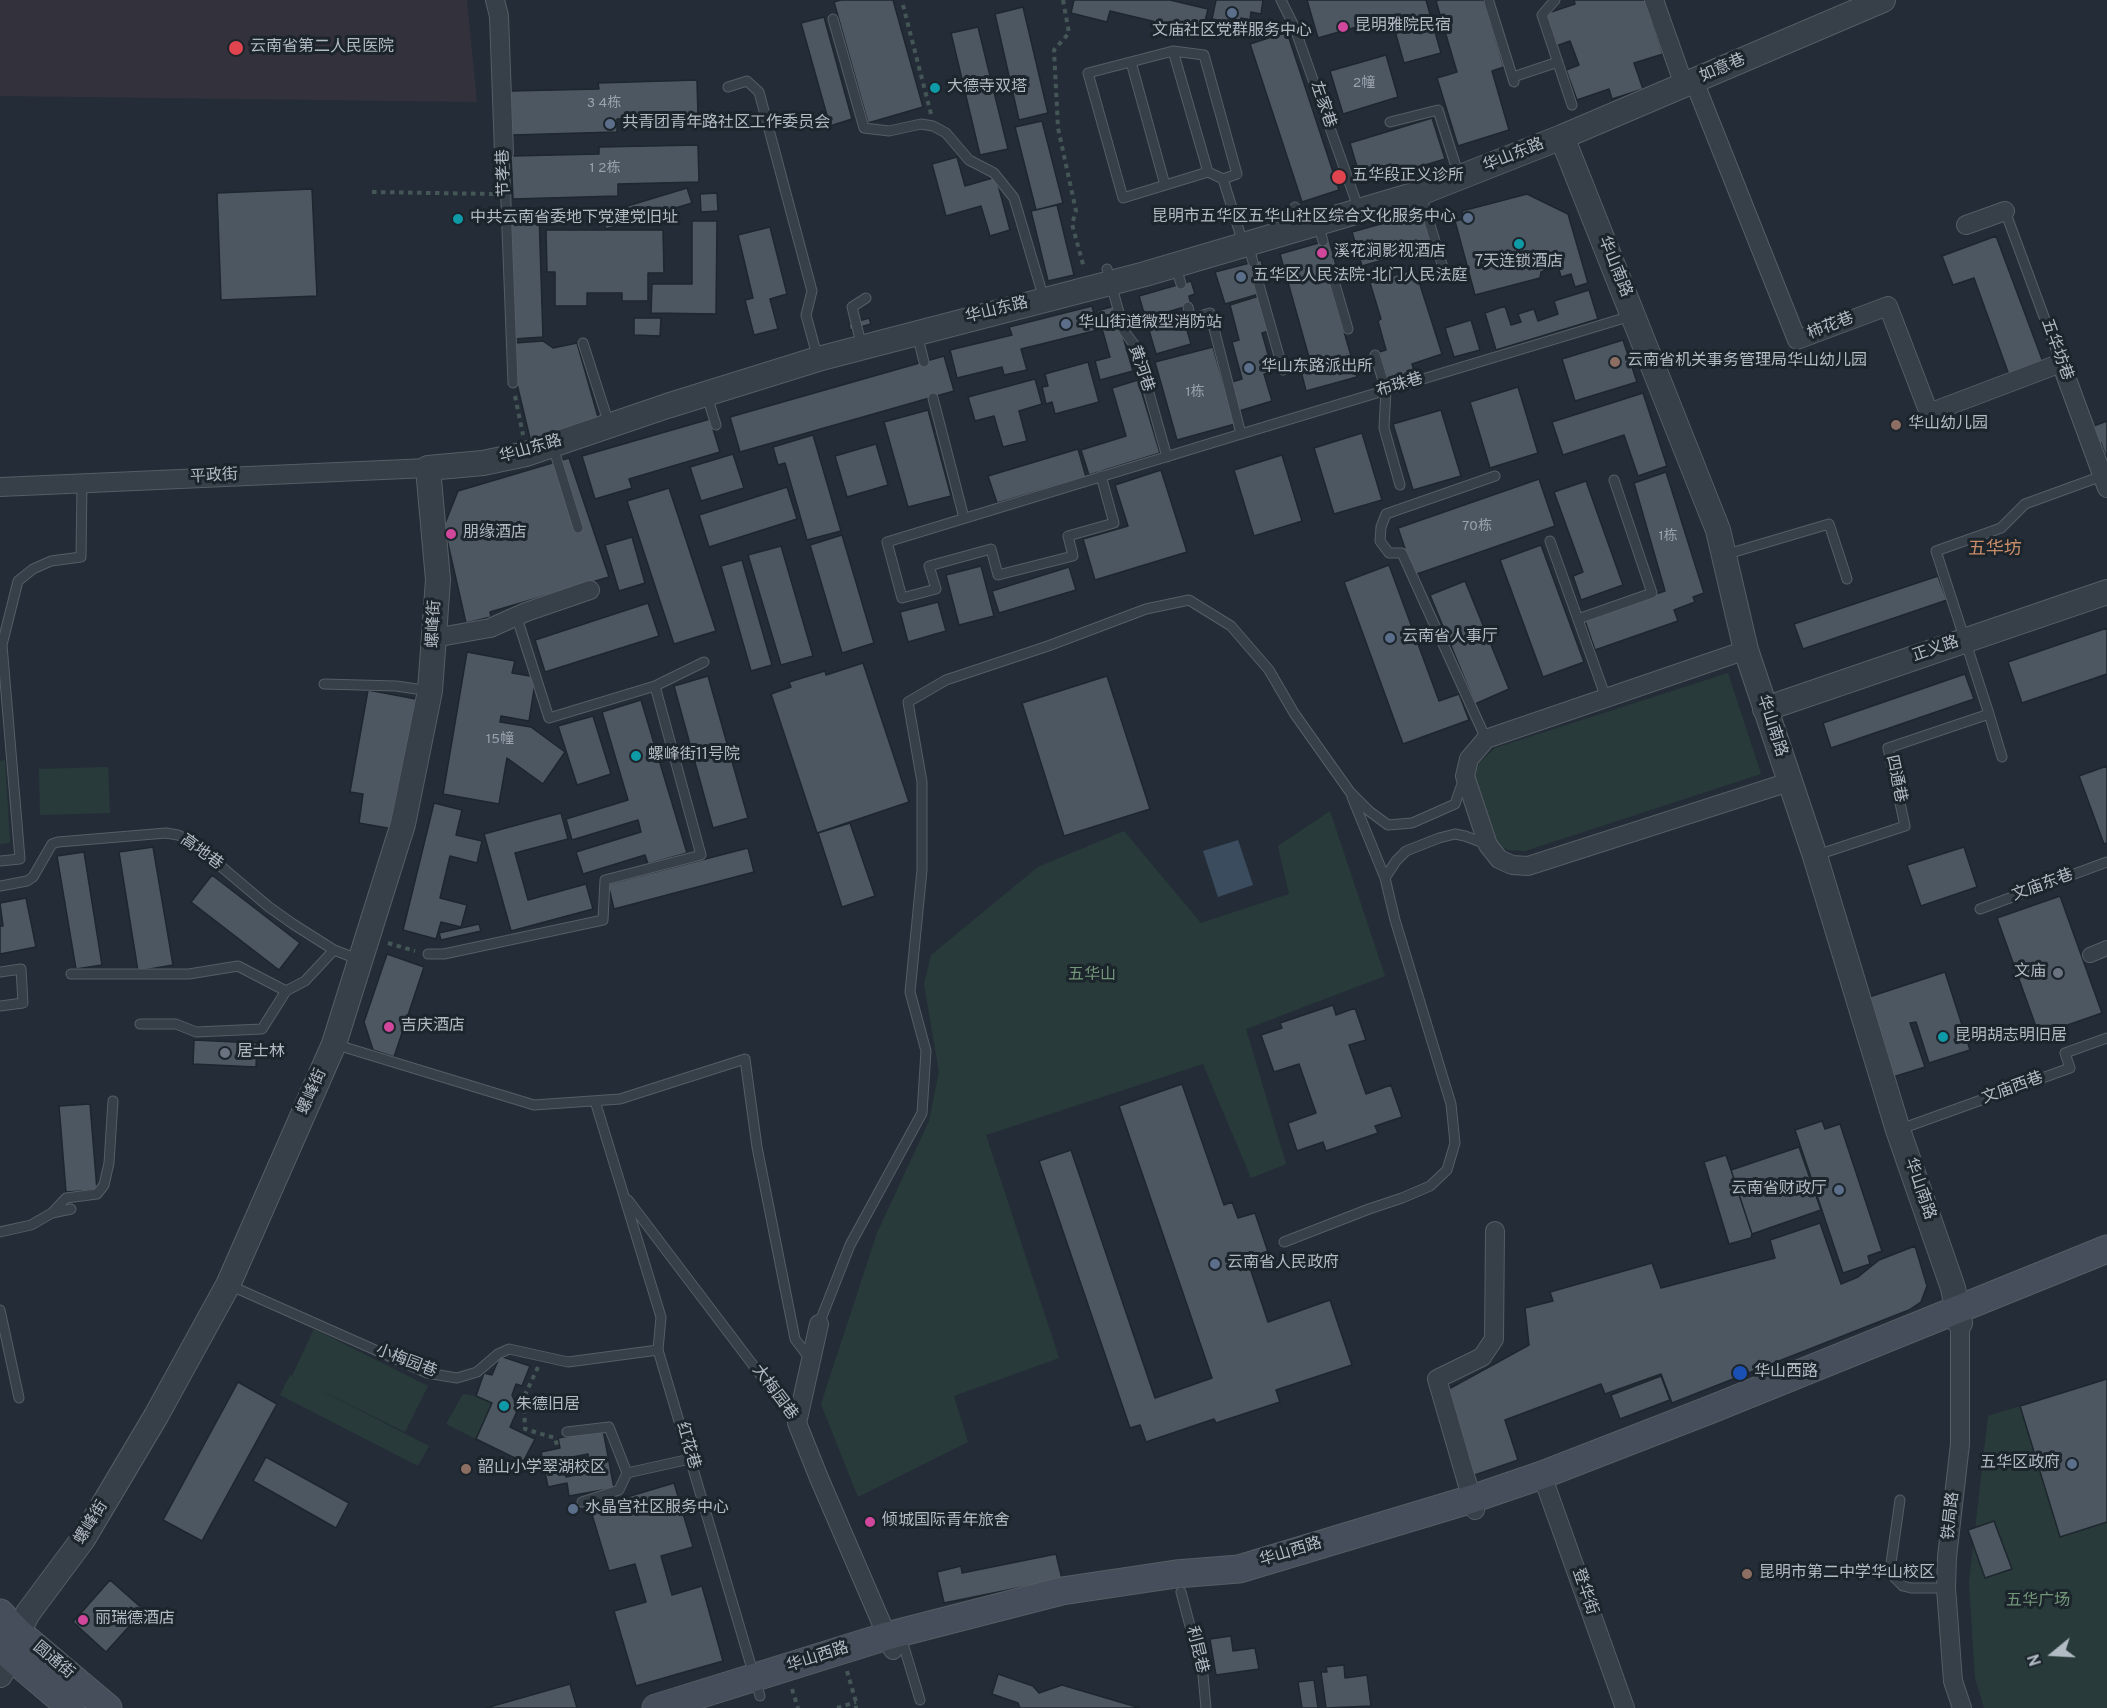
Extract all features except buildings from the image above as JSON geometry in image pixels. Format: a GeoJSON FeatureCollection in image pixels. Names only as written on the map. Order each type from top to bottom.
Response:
{"type":"FeatureCollection","features":[{"type":"Feature","properties":{"kind":"main road","name":"华山西路"},"geometry":{"type":"LineString","coordinates":[[1959,1317],[2107,1249]]}},
{"type":"Feature","properties":{"kind":"main road","name":"华山西路"},"geometry":{"type":"LineString","coordinates":[[716,1708],[757,1687],[794,1697],[845,1666],[895,1644],[1065,1607],[1243,1584],[1315,1562],[1545,1482],[1959,1317],[2107,1261]]}},
{"type":"Feature","properties":{"kind":"main road","name":"华山西路"},"geometry":{"type":"LineString","coordinates":[[656,1708],[757,1687],[1062,1591],[1176,1574],[1239,1569],[1474,1506]]}},
{"type":"Feature","properties":{"kind":"main road","name":"圆通街"},"geometry":{"type":"LineString","coordinates":[[6,1644],[71,1708]]}},
{"type":"Feature","properties":{"kind":"main road","name":"圆通街"},"geometry":{"type":"LineString","coordinates":[[6,1644],[108,1708]]}},
{"type":"Feature","properties":{"kind":"street","name":"节孝巷"},"geometry":{"type":"LineString","coordinates":[[495,0],[498,16],[504,153]]}},
{"type":"Feature","properties":{"kind":"street","name":"柿花巷"},"geometry":{"type":"LineString","coordinates":[[1654,0],[1797,340],[1888,306],[1929,413],[2061,363]]}},
{"type":"Feature","properties":{"kind":"street","name":"如意巷"},"geometry":{"type":"LineString","coordinates":[[1562,137],[1883,0]]}},
{"type":"Feature","properties":{"kind":"street","name":"华山东路"},"geometry":{"type":"LineString","coordinates":[[428,468],[483,463],[526,453],[818,359],[1044,299],[1109,276],[1178,274],[1248,250],[1309,225],[1420,193],[1562,137]]}},
{"type":"Feature","properties":{"kind":"street","name":"华山南路"},"geometry":{"type":"LineString","coordinates":[[1562,137],[1718,530],[1746,650],[1815,856],[1898,1130],[1953,1288],[1959,1317]]}},
{"type":"Feature","properties":{"kind":"street"},"geometry":{"type":"LineString","coordinates":[[1966,225],[2005,212]]}},
{"type":"Feature","properties":{"kind":"street","name":"五华坊巷"},"geometry":{"type":"LineString","coordinates":[[2061,363],[2105,482]]}},
{"type":"Feature","properties":{"kind":"street","name":"平政街"},"geometry":{"type":"LineString","coordinates":[[0,487],[428,468]]}},
{"type":"Feature","properties":{"kind":"street","name":"螺峰街"},"geometry":{"type":"LineString","coordinates":[[6,1644],[83,1539],[156,1416],[228,1285],[334,1044],[403,824],[430,691],[438,580],[428,468]]}},
{"type":"Feature","properties":{"kind":"street"},"geometry":{"type":"LineString","coordinates":[[434,638],[490,628],[518,618],[526,612],[590,590]]}},
{"type":"Feature","properties":{"kind":"street","name":"正义路"},"geometry":{"type":"LineString","coordinates":[[1765,710],[2107,592]]}},
{"type":"Feature","properties":{"kind":"street"},"geometry":{"type":"LineString","coordinates":[[1746,650],[1486,739],[1468,759],[1465,776],[1488,845],[1499,859],[1512,865],[1528,866],[1789,782]]}},
{"type":"Feature","properties":{"kind":"street"},"geometry":{"type":"LineString","coordinates":[[2090,955],[2107,948]]}},
{"type":"Feature","properties":{"kind":"street"},"geometry":{"type":"LineString","coordinates":[[1474,1506],[1437,1379],[1482,1357],[1494,1339],[1495,1231]]}},
{"type":"Feature","properties":{"kind":"street","name":"铁局路"},"geometry":{"type":"LineString","coordinates":[[1959,1317],[1960,1444],[1947,1557],[1946,1588],[1953,1681],[1962,1708]]}},
{"type":"Feature","properties":{"kind":"street"},"geometry":{"type":"LineString","coordinates":[[797,1423],[819,1324]]}},
{"type":"Feature","properties":{"kind":"street","name":"大梅园巷"},"geometry":{"type":"LineString","coordinates":[[797,1423],[819,1478],[895,1644]]}},
{"type":"Feature","properties":{"kind":"street","name":"登华街"},"geometry":{"type":"LineString","coordinates":[[1545,1482],[1624,1708]]}},
{"type":"Feature","properties":{"kind":"lane","name":"左家巷"},"geometry":{"type":"LineString","coordinates":[[1281,0],[1294,26],[1359,212]]}},
{"type":"Feature","properties":{"kind":"lane"},"geometry":{"type":"LineString","coordinates":[[1556,0],[1542,15],[1572,105]]}},
{"type":"Feature","properties":{"kind":"lane"},"geometry":{"type":"LineString","coordinates":[[1491,1],[1514,80],[1558,62]]}},
{"type":"Feature","properties":{"kind":"lane"},"geometry":{"type":"LineString","coordinates":[[833,19],[864,128],[889,131],[921,124],[933,126],[946,133],[969,160],[994,172],[1014,198],[1044,299]]}},
{"type":"Feature","properties":{"kind":"lane"},"geometry":{"type":"LineString","coordinates":[[1173,51],[1208,172]]}},
{"type":"Feature","properties":{"kind":"lane"},"geometry":{"type":"LineString","coordinates":[[1173,51],[1204,55],[1237,174],[1223,179],[1208,172],[1123,198],[1088,73],[1173,51]]}},
{"type":"Feature","properties":{"kind":"lane"},"geometry":{"type":"LineString","coordinates":[[1131,62],[1165,185]]}},
{"type":"Feature","properties":{"kind":"lane"},"geometry":{"type":"LineString","coordinates":[[728,87],[747,81],[759,92],[812,291],[806,315],[818,359]]}},
{"type":"Feature","properties":{"kind":"lane"},"geometry":{"type":"LineString","coordinates":[[1390,122],[1438,110],[1460,178]]}},
{"type":"Feature","properties":{"kind":"lane","name":"节孝巷"},"geometry":{"type":"LineString","coordinates":[[504,153],[513,383]]}},
{"type":"Feature","properties":{"kind":"lane"},"geometry":{"type":"LineString","coordinates":[[1223,179],[1248,250]]}},
{"type":"Feature","properties":{"kind":"lane"},"geometry":{"type":"LineString","coordinates":[[1420,193],[1445,274]]}},
{"type":"Feature","properties":{"kind":"lane","name":"五华坊巷"},"geometry":{"type":"LineString","coordinates":[[2005,212],[2061,363]]}},
{"type":"Feature","properties":{"kind":"lane"},"geometry":{"type":"LineString","coordinates":[[1332,274],[1347,329]]}},
{"type":"Feature","properties":{"kind":"lane","name":"黄河巷"},"geometry":{"type":"LineString","coordinates":[[1109,276],[1124,331],[1136,347],[1167,457]]}},
{"type":"Feature","properties":{"kind":"lane"},"geometry":{"type":"LineString","coordinates":[[1259,285],[1283,370]]}},
{"type":"Feature","properties":{"kind":"lane"},"geometry":{"type":"LineString","coordinates":[[862,347],[852,307],[866,298]]}},
{"type":"Feature","properties":{"kind":"lane"},"geometry":{"type":"LineString","coordinates":[[1188,307],[1191,319],[1210,314],[1241,434]]}},
{"type":"Feature","properties":{"kind":"lane","name":"布珠巷"},"geometry":{"type":"LineString","coordinates":[[1101,476],[1114,523],[1068,536],[1073,556],[998,575],[991,549],[929,566],[936,590],[902,598],[887,542],[1101,476],[1634,315]]}},
{"type":"Feature","properties":{"kind":"lane"},"geometry":{"type":"LineString","coordinates":[[916,332],[924,362]]}},
{"type":"Feature","properties":{"kind":"lane"},"geometry":{"type":"LineString","coordinates":[[584,343],[609,426]]}},
{"type":"Feature","properties":{"kind":"lane"},"geometry":{"type":"LineString","coordinates":[[1375,356],[1386,390],[1384,428],[1400,485]]}},
{"type":"Feature","properties":{"kind":"lane"},"geometry":{"type":"LineString","coordinates":[[707,394],[716,425]]}},
{"type":"Feature","properties":{"kind":"lane"},"geometry":{"type":"LineString","coordinates":[[933,398],[964,518]]}},
{"type":"Feature","properties":{"kind":"lane"},"geometry":{"type":"LineString","coordinates":[[553,445],[578,528]]}},
{"type":"Feature","properties":{"kind":"lane"},"geometry":{"type":"LineString","coordinates":[[1486,739],[1402,553],[1389,553],[1380,541],[1381,527],[1386,514],[1495,476]]}},
{"type":"Feature","properties":{"kind":"lane"},"geometry":{"type":"LineString","coordinates":[[1578,619],[1652,593],[1614,480]]}},
{"type":"Feature","properties":{"kind":"lane"},"geometry":{"type":"LineString","coordinates":[[2002,757],[1936,551],[2001,528],[2025,504],[2105,482]]}},
{"type":"Feature","properties":{"kind":"lane"},"geometry":{"type":"LineString","coordinates":[[0,861],[20,860],[2,645],[18,581],[33,569],[51,561],[81,557],[82,483]]}},
{"type":"Feature","properties":{"kind":"lane"},"geometry":{"type":"LineString","coordinates":[[1724,555],[1829,524],[1847,579]]}},
{"type":"Feature","properties":{"kind":"lane"},"geometry":{"type":"LineString","coordinates":[[1550,541],[1606,698]]}},
{"type":"Feature","properties":{"kind":"lane"},"geometry":{"type":"LineString","coordinates":[[819,1324],[850,1245],[922,1113],[926,1051],[910,992],[922,870],[922,782],[908,702],[946,680],[1048,646],[1146,609],[1189,600],[1231,626],[1269,670],[1294,713],[1350,792],[1388,825],[1412,823],[1455,804],[1465,776]]}},
{"type":"Feature","properties":{"kind":"lane"},"geometry":{"type":"LineString","coordinates":[[518,618],[549,718],[655,686],[704,662]]}},
{"type":"Feature","properties":{"kind":"lane"},"geometry":{"type":"LineString","coordinates":[[324,684],[396,686],[430,691]]}},
{"type":"Feature","properties":{"kind":"lane"},"geometry":{"type":"LineString","coordinates":[[428,954],[444,954],[603,920],[605,880],[701,855],[655,686]]}},
{"type":"Feature","properties":{"kind":"lane","name":"四通巷"},"geometry":{"type":"LineString","coordinates":[[1815,856],[1905,826],[1888,748],[1989,714]]}},
{"type":"Feature","properties":{"kind":"lane"},"geometry":{"type":"LineString","coordinates":[[1284,1242],[1430,1186],[1447,1170],[1455,1143],[1451,1104],[1395,920],[1385,878],[1350,792]]}},
{"type":"Feature","properties":{"kind":"lane","name":"高地巷"},"geometry":{"type":"LineString","coordinates":[[0,886],[27,881],[33,877],[52,844],[58,842],[166,833],[178,835],[190,841],[269,907],[334,950],[360,960]]}},
{"type":"Feature","properties":{"kind":"lane"},"geometry":{"type":"LineString","coordinates":[[1385,878],[1406,851],[1439,838],[1455,834],[1488,845]]}},
{"type":"Feature","properties":{"kind":"lane","name":"文庙东巷"},"geometry":{"type":"LineString","coordinates":[[1980,909],[2107,862]]}},
{"type":"Feature","properties":{"kind":"lane"},"geometry":{"type":"LineString","coordinates":[[140,1024],[176,1024],[196,1032],[262,1029],[286,991],[305,981],[334,950]]}},
{"type":"Feature","properties":{"kind":"lane"},"geometry":{"type":"LineString","coordinates":[[71,974],[189,974],[238,966],[286,991]]}},
{"type":"Feature","properties":{"kind":"lane"},"geometry":{"type":"LineString","coordinates":[[0,972],[21,969],[23,1003],[0,1006]]}},
{"type":"Feature","properties":{"kind":"lane","name":"文庙西巷"},"geometry":{"type":"LineString","coordinates":[[1898,1130],[2070,1068],[2065,1053],[2107,1038]]}},
{"type":"Feature","properties":{"kind":"lane"},"geometry":{"type":"LineString","coordinates":[[334,1044],[534,1105],[620,1099],[745,1059],[757,1147],[795,1339],[811,1361]]}},
{"type":"Feature","properties":{"kind":"lane"},"geometry":{"type":"LineString","coordinates":[[52,1213],[66,1197],[97,1194],[104,1185],[109,1163],[113,1101]]}},
{"type":"Feature","properties":{"kind":"lane","name":"红花巷"},"geometry":{"type":"LineString","coordinates":[[595,1101],[661,1317],[658,1350],[757,1687]]}},
{"type":"Feature","properties":{"kind":"lane","name":"大梅园巷"},"geometry":{"type":"LineString","coordinates":[[625,1196],[797,1423]]}},
{"type":"Feature","properties":{"kind":"lane"},"geometry":{"type":"LineString","coordinates":[[0,1232],[31,1225],[52,1213],[71,1209]]}},
{"type":"Feature","properties":{"kind":"lane","name":"小梅园巷"},"geometry":{"type":"LineString","coordinates":[[228,1285],[427,1373],[458,1378],[477,1372],[498,1354],[509,1349],[568,1362],[658,1350]]}},
{"type":"Feature","properties":{"kind":"lane"},"geometry":{"type":"LineString","coordinates":[[0,1310],[19,1398]]}},
{"type":"Feature","properties":{"kind":"lane"},"geometry":{"type":"LineString","coordinates":[[567,1432],[609,1427],[627,1473],[619,1490],[582,1502]]}},
{"type":"Feature","properties":{"kind":"lane"},"geometry":{"type":"LineString","coordinates":[[627,1473],[690,1459]]}},
{"type":"Feature","properties":{"kind":"lane"},"geometry":{"type":"LineString","coordinates":[[1900,1500],[1891,1563],[1894,1577],[1903,1586],[1911,1588],[1946,1588]]}},
{"type":"Feature","properties":{"kind":"lane","name":"利昆巷"},"geometry":{"type":"LineString","coordinates":[[1181,1592],[1203,1675],[1206,1708]]}},
{"type":"Feature","properties":{"kind":"lane"},"geometry":{"type":"LineString","coordinates":[[895,1644],[920,1700]]}},
{"type":"Feature","properties":{"kind":"path"},"geometry":{"type":"LineString","coordinates":[[1063,0],[1069,33],[1054,50],[1058,128],[1076,211],[1072,224],[1083,266]]}},
{"type":"Feature","properties":{"kind":"path"},"geometry":{"type":"LineString","coordinates":[[903,5],[933,126]]}},
{"type":"Feature","properties":{"kind":"path"},"geometry":{"type":"LineString","coordinates":[[372,192],[506,195]]}},
{"type":"Feature","properties":{"kind":"path"},"geometry":{"type":"LineString","coordinates":[[513,383],[526,453]]}},
{"type":"Feature","properties":{"kind":"path"},"geometry":{"type":"LineString","coordinates":[[367,936],[404,949],[428,954]]}},
{"type":"Feature","properties":{"kind":"path"},"geometry":{"type":"LineString","coordinates":[[543,1356],[524,1397],[525,1428],[555,1438]]}},
{"type":"Feature","properties":{"kind":"path"},"geometry":{"type":"LineString","coordinates":[[570,1458],[583,1464],[589,1462]]}},
{"type":"Feature","properties":{"kind":"path"},"geometry":{"type":"LineString","coordinates":[[845,1666],[856,1708]]}},
{"type":"Feature","properties":{"kind":"path"},"geometry":{"type":"LineString","coordinates":[[837,1708],[856,1702]]}},
{"type":"Feature","properties":{"kind":"shaded area","name":"云南省第二人民医院"},"geometry":{"type":"Polygon","coordinates":[[[0,0],[467,0],[477,102],[0,96],[0,0]]]}},
{"type":"Feature","properties":{"kind":"green space"},"geometry":{"type":"Polygon","coordinates":[[[1728,673],[1761,774],[1525,851],[1508,850],[1494,842],[1473,778],[1480,762],[1495,748],[1728,673]]]}},
{"type":"Feature","properties":{"kind":"green space"},"geometry":{"type":"Polygon","coordinates":[[[5,760],[10,843],[0,844],[0,761],[5,760]]]}},
{"type":"Feature","properties":{"kind":"green space"},"geometry":{"type":"Polygon","coordinates":[[[108,767],[110,813],[40,815],[39,769],[108,767]]]}},
{"type":"Feature","properties":{"kind":"green space","name":"五华山"},"geometry":{"type":"Polygon","coordinates":[[[1330,811],[1385,976],[1246,1029],[1286,1164],[1251,1178],[1203,1064],[986,1135],[1059,1358],[954,1396],[968,1442],[858,1497],[821,1404],[877,1233],[929,1121],[939,1072],[924,984],[931,955],[1038,867],[1124,831],[1201,923],[1289,894],[1278,846],[1330,811]]]}},
{"type":"Feature","properties":{"kind":"green space"},"geometry":{"type":"Polygon","coordinates":[[[314,1329],[428,1386],[405,1432],[306,1383],[429,1446],[418,1466],[280,1395],[290,1375],[292,1376],[314,1329]]]}},
{"type":"Feature","properties":{"kind":"green space"},"geometry":{"type":"Polygon","coordinates":[[[463,1394],[476,1396],[492,1403],[476,1439],[446,1424],[463,1394]]]}},
{"type":"Feature","properties":{"kind":"green space","name":"五华广场"},"geometry":{"type":"Polygon","coordinates":[[[2020,1406],[2060,1536],[2107,1522],[2107,1708],[1984,1708],[1975,1678],[1969,1582],[1988,1416],[2020,1406]]]}},
{"type":"Feature","properties":{"kind":"water"},"geometry":{"type":"Polygon","coordinates":[[[1238,840],[1253,885],[1218,897],[1203,851],[1238,840]]]}},
{"type":"Feature","properties":{"kind":"place","name":"文庙社区党群服务中心"},"geometry":{"type":"Point","coordinates":[1232,13]}},
{"type":"Feature","properties":{"kind":"place","name":"昆明雅院民宿"},"geometry":{"type":"Point","coordinates":[1343,27]}},
{"type":"Feature","properties":{"kind":"place","name":"云南省第二人民医院"},"geometry":{"type":"Point","coordinates":[236,48]}},
{"type":"Feature","properties":{"kind":"place","name":"大德寺双塔"},"geometry":{"type":"Point","coordinates":[935,88]}},
{"type":"Feature","properties":{"kind":"place","name":"共青团青年路社区工作委员会"},"geometry":{"type":"Point","coordinates":[610,124]}},
{"type":"Feature","properties":{"kind":"place","name":"五华段正义诊所"},"geometry":{"type":"Point","coordinates":[1339,177]}},
{"type":"Feature","properties":{"kind":"place","name":"昆明市五华区五华山社区综合文化服务中心"},"geometry":{"type":"Point","coordinates":[1468,218]}},
{"type":"Feature","properties":{"kind":"place","name":"中共云南省委地下党建党旧址"},"geometry":{"type":"Point","coordinates":[458,219]}},
{"type":"Feature","properties":{"kind":"place","name":"7天连锁酒店"},"geometry":{"type":"Point","coordinates":[1519,244]}},
{"type":"Feature","properties":{"kind":"place","name":"溪花涧影视酒店"},"geometry":{"type":"Point","coordinates":[1322,253]}},
{"type":"Feature","properties":{"kind":"place","name":"五华区人民法院-北门人民法庭"},"geometry":{"type":"Point","coordinates":[1241,277]}},
{"type":"Feature","properties":{"kind":"place","name":"华山街道微型消防站"},"geometry":{"type":"Point","coordinates":[1066,324]}},
{"type":"Feature","properties":{"kind":"place","name":"云南省机关事务管理局华山幼儿园"},"geometry":{"type":"Point","coordinates":[1615,362]}},
{"type":"Feature","properties":{"kind":"place","name":"华山东路派出所"},"geometry":{"type":"Point","coordinates":[1249,368]}},
{"type":"Feature","properties":{"kind":"place","name":"华山幼儿园"},"geometry":{"type":"Point","coordinates":[1896,425]}},
{"type":"Feature","properties":{"kind":"place","name":"朋缘酒店"},"geometry":{"type":"Point","coordinates":[451,534]}},
{"type":"Feature","properties":{"kind":"place","name":"云南省人事厅"},"geometry":{"type":"Point","coordinates":[1390,638]}},
{"type":"Feature","properties":{"kind":"place","name":"螺峰街11号院"},"geometry":{"type":"Point","coordinates":[636,756]}},
{"type":"Feature","properties":{"kind":"place","name":"文庙"},"geometry":{"type":"Point","coordinates":[2058,973]}},
{"type":"Feature","properties":{"kind":"place","name":"吉庆酒店"},"geometry":{"type":"Point","coordinates":[389,1027]}},
{"type":"Feature","properties":{"kind":"place","name":"昆明胡志明旧居"},"geometry":{"type":"Point","coordinates":[1943,1037]}},
{"type":"Feature","properties":{"kind":"place","name":"居士林"},"geometry":{"type":"Point","coordinates":[225,1053]}},
{"type":"Feature","properties":{"kind":"place","name":"云南省财政厅"},"geometry":{"type":"Point","coordinates":[1839,1190]}},
{"type":"Feature","properties":{"kind":"place","name":"云南省人民政府"},"geometry":{"type":"Point","coordinates":[1215,1264]}},
{"type":"Feature","properties":{"kind":"place","name":"华山西路"},"geometry":{"type":"Point","coordinates":[1740,1373]}},
{"type":"Feature","properties":{"kind":"place","name":"朱德旧居"},"geometry":{"type":"Point","coordinates":[504,1406]}},
{"type":"Feature","properties":{"kind":"place","name":"五华区政府"},"geometry":{"type":"Point","coordinates":[2072,1464]}},
{"type":"Feature","properties":{"kind":"place","name":"韶山小学翠湖校区"},"geometry":{"type":"Point","coordinates":[466,1469]}},
{"type":"Feature","properties":{"kind":"place","name":"水晶宫社区服务中心"},"geometry":{"type":"Point","coordinates":[573,1509]}},
{"type":"Feature","properties":{"kind":"place","name":"倾城国际青年旅舍"},"geometry":{"type":"Point","coordinates":[870,1522]}},
{"type":"Feature","properties":{"kind":"place","name":"昆明市第二中学华山校区"},"geometry":{"type":"Point","coordinates":[1747,1574]}},
{"type":"Feature","properties":{"kind":"place","name":"丽瑞德酒店"},"geometry":{"type":"Point","coordinates":[83,1620]}},
{"type":"Feature","properties":{"kind":"district","name":"五华坊"},"geometry":{"type":"Point","coordinates":[1995,550]}}]}
